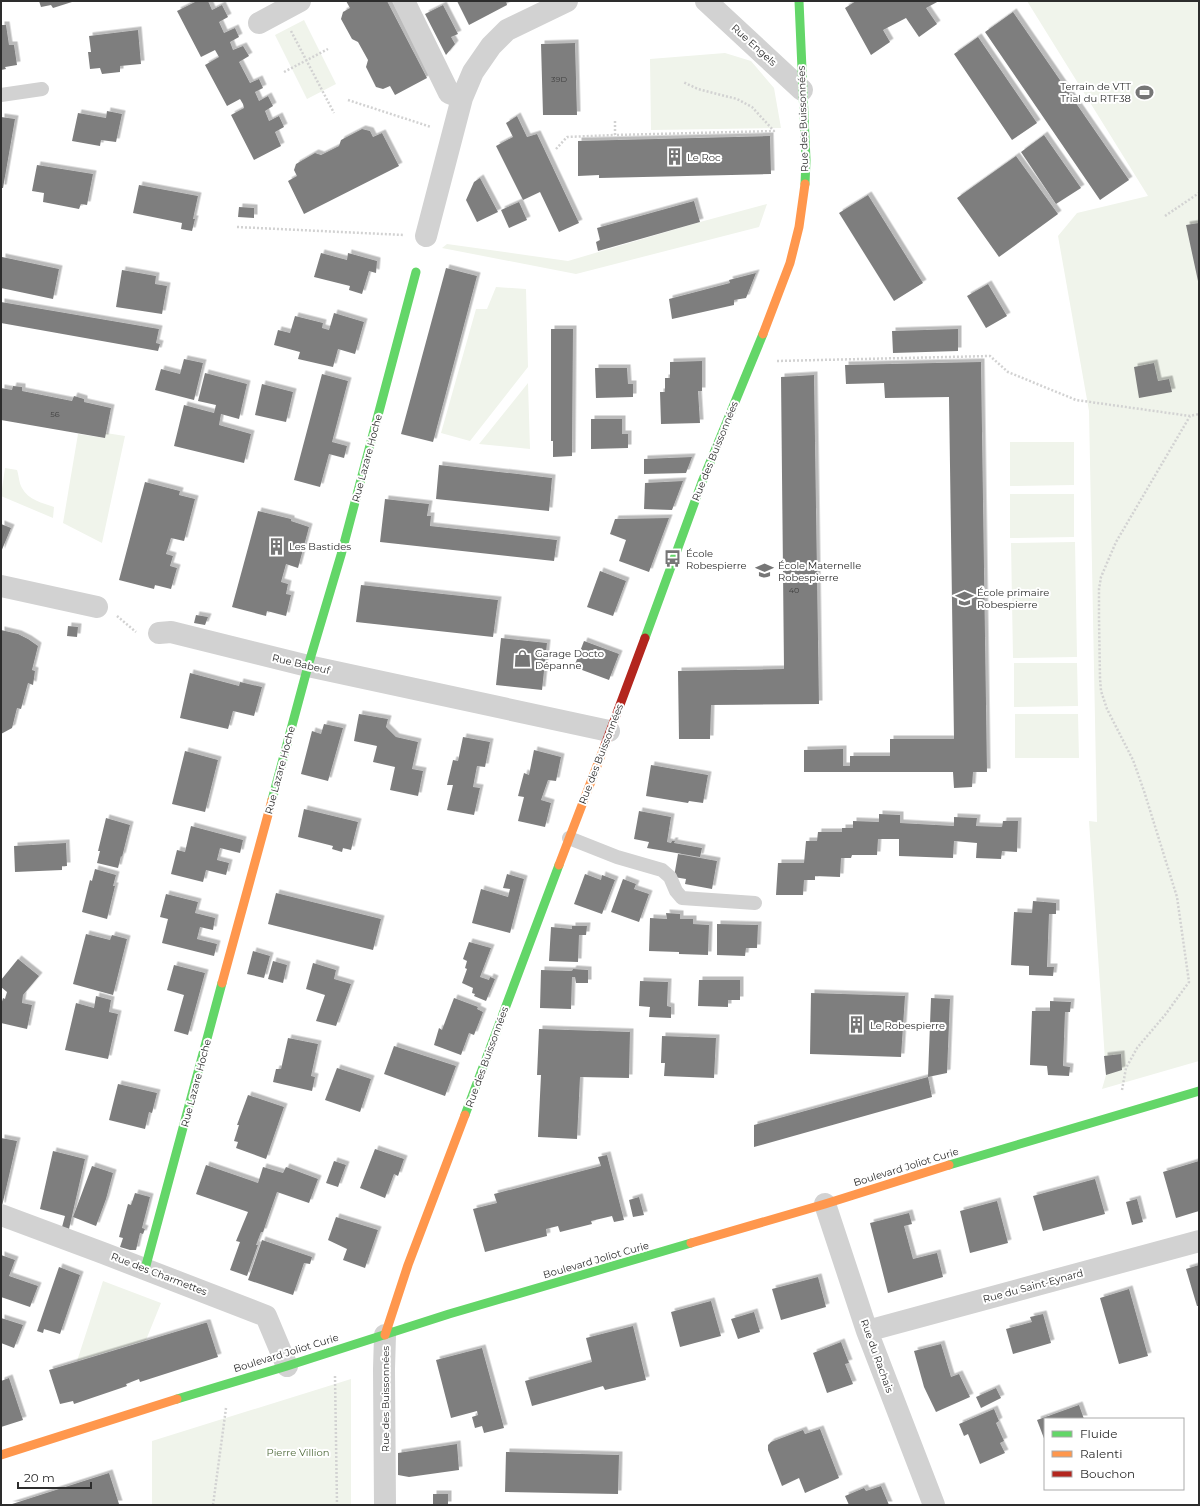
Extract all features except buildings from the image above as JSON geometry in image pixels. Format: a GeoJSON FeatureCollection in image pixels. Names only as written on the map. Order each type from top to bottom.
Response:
{"type":"FeatureCollection","features":[{"type":"Feature","properties":{"kind":"street"},"geometry":{"type":"LineString","coordinates":[[259,23],[300,1]]}},
{"type":"Feature","properties":{"kind":"street"},"geometry":{"type":"LineString","coordinates":[[404,1],[449,92],[462,98]]}},
{"type":"Feature","properties":{"kind":"street"},"geometry":{"type":"LineString","coordinates":[[426,236],[462,98],[473,72],[491,46],[507,30],[567,1]]}},
{"type":"Feature","properties":{"kind":"street","name":"Rue Engels"},"geometry":{"type":"LineString","coordinates":[[706,1],[802,90]]}},
{"type":"Feature","properties":{"kind":"street","name":"Rue des Buissonnées"},"geometry":{"type":"LineString","coordinates":[[385,1505],[385,1335],[408,1266],[702,482],[754,357],[790,263],[799,227],[805,184],[806,160],[799,1]]}},
{"type":"Feature","properties":{"kind":"street","name":"Rue Lazare Hoche"},"geometry":{"type":"LineString","coordinates":[[145,1269],[308,666],[341,555],[416,272]]}},
{"type":"Feature","properties":{"kind":"street"},"geometry":{"type":"LineString","coordinates":[[1,586],[96,607]]}},
{"type":"Feature","properties":{"kind":"street","name":"Rue Babeuf"},"geometry":{"type":"LineString","coordinates":[[159,633],[171,632],[308,666],[609,731]]}},
{"type":"Feature","properties":{"kind":"street","name":"Boulevard Joliot Curie"},"geometry":{"type":"LineString","coordinates":[[1,1455],[449,1314],[825,1204],[959,1162],[1199,1091]]}},
{"type":"Feature","properties":{"kind":"street","name":"Rue du Rachais"},"geometry":{"type":"LineString","coordinates":[[825,1204],[867,1331],[934,1505]]}},
{"type":"Feature","properties":{"kind":"street","name":"Rue des Charmettes"},"geometry":{"type":"LineString","coordinates":[[1,1215],[266,1316],[287,1366]]}},
{"type":"Feature","properties":{"kind":"street","name":"Rue du Saint-Eynard"},"geometry":{"type":"LineString","coordinates":[[867,1331],[1199,1241]]}},
{"type":"Feature","properties":{"kind":"lane"},"geometry":{"type":"LineString","coordinates":[[1,95],[42,89]]}},
{"type":"Feature","properties":{"kind":"lane"},"geometry":{"type":"LineString","coordinates":[[569,838],[617,857],[662,870],[670,877],[676,891],[682,898],[755,903]]}},
{"type":"Feature","properties":{"kind":"path"},"geometry":{"type":"LineString","coordinates":[[281,11],[334,113]]}},
{"type":"Feature","properties":{"kind":"path"},"geometry":{"type":"LineString","coordinates":[[284,72],[328,48]]}},
{"type":"Feature","properties":{"kind":"path"},"geometry":{"type":"LineString","coordinates":[[556,149],[567,137],[774,131],[752,107],[737,99],[698,89],[683,82]]}},
{"type":"Feature","properties":{"kind":"path"},"geometry":{"type":"LineString","coordinates":[[348,100],[415,121],[452,135]]}},
{"type":"Feature","properties":{"kind":"path"},"geometry":{"type":"LineString","coordinates":[[615,135],[616,121]]}},
{"type":"Feature","properties":{"kind":"path"},"geometry":{"type":"LineString","coordinates":[[1165,216],[1199,193]]}},
{"type":"Feature","properties":{"kind":"path"},"geometry":{"type":"LineString","coordinates":[[237,227],[426,236]]}},
{"type":"Feature","properties":{"kind":"path"},"geometry":{"type":"LineString","coordinates":[[754,357],[777,361],[990,356],[1008,372],[1076,400],[1190,416],[1199,414]]}},
{"type":"Feature","properties":{"kind":"path"},"geometry":{"type":"LineString","coordinates":[[1122,1090],[1126,1068],[1137,1048],[1165,1015],[1189,982],[1177,897],[1138,772],[1107,709],[1102,691],[1099,648],[1099,589],[1101,577],[1116,542],[1190,416]]}},
{"type":"Feature","properties":{"kind":"path"},"geometry":{"type":"LineString","coordinates":[[96,607],[116,615],[139,634],[159,633]]}},
{"type":"Feature","properties":{"kind":"path"},"geometry":{"type":"LineString","coordinates":[[334,1351],[337,1505]]}},
{"type":"Feature","properties":{"kind":"path"},"geometry":{"type":"LineString","coordinates":[[213,1505],[230,1382]]}},
{"type":"Feature","properties":{"kind":"green space"},"geometry":{"type":"Polygon","coordinates":[[[1027,1],[1199,1],[1199,1061],[1102,1089],[1106,1075],[1089,821],[1097,822],[1089,411],[1058,236],[1077,213],[1148,196],[1027,1]]]}},
{"type":"Feature","properties":{"kind":"green space"},"geometry":{"type":"Polygon","coordinates":[[[304,20],[336,84],[307,99],[275,35],[304,20]]]}},
{"type":"Feature","properties":{"kind":"green space"},"geometry":{"type":"Polygon","coordinates":[[[725,53],[751,61],[774,88],[781,128],[651,130],[650,59],[725,53]]]}},
{"type":"Feature","properties":{"kind":"green space"},"geometry":{"type":"Polygon","coordinates":[[[767,204],[759,227],[576,274],[442,248],[447,244],[568,261],[767,204]]]}},
{"type":"Feature","properties":{"kind":"green space"},"geometry":{"type":"Polygon","coordinates":[[[496,287],[526,289],[528,367],[470,441],[441,433],[476,309],[487,309],[496,287]]]}},
{"type":"Feature","properties":{"kind":"green space"},"geometry":{"type":"Polygon","coordinates":[[[528,383],[530,449],[479,444],[528,383]]]}},
{"type":"Feature","properties":{"kind":"green space"},"geometry":{"type":"Polygon","coordinates":[[[106,433],[125,436],[102,543],[63,523],[78,434],[105,438],[106,433]]]}},
{"type":"Feature","properties":{"kind":"green space"},"geometry":{"type":"Polygon","coordinates":[[[1010,442],[1074,442],[1074,485],[1010,486],[1010,442]]]}},
{"type":"Feature","properties":{"kind":"green space"},"geometry":{"type":"Polygon","coordinates":[[[5,468],[17,470],[21,486],[28,495],[54,507],[53,518],[1,496],[5,468]]]}},
{"type":"Feature","properties":{"kind":"green space"},"geometry":{"type":"Polygon","coordinates":[[[1010,494],[1074,494],[1074,537],[1010,538],[1010,494]]]}},
{"type":"Feature","properties":{"kind":"green space"},"geometry":{"type":"Polygon","coordinates":[[[1075,542],[1077,657],[1013,658],[1011,543],[1075,542]]]}},
{"type":"Feature","properties":{"kind":"green space"},"geometry":{"type":"Polygon","coordinates":[[[1014,663],[1077,663],[1078,706],[1014,707],[1014,663]]]}},
{"type":"Feature","properties":{"kind":"green space"},"geometry":{"type":"Polygon","coordinates":[[[1015,714],[1078,714],[1079,758],[1015,758],[1015,714]]]}},
{"type":"Feature","properties":{"kind":"green space"},"geometry":{"type":"Polygon","coordinates":[[[103,1281],[161,1303],[146,1340],[77,1361],[103,1281]]]}},
{"type":"Feature","properties":{"kind":"green space","name":"Pierre Villion"},"geometry":{"type":"Polygon","coordinates":[[[351,1379],[351,1505],[152,1505],[152,1441],[351,1379]]]}},
{"type":"Feature","properties":{"kind":"traffic: fast"},"geometry":{"type":"LineString","coordinates":[[799,1],[806,160],[805,184]]}},
{"type":"Feature","properties":{"kind":"traffic: fast"},"geometry":{"type":"LineString","coordinates":[[272,800],[308,666],[341,555],[416,272]]}},
{"type":"Feature","properties":{"kind":"traffic: fast"},"geometry":{"type":"LineString","coordinates":[[645,638],[702,482],[763,334]]}},
{"type":"Feature","properties":{"kind":"traffic: fast"},"geometry":{"type":"LineString","coordinates":[[465,1115],[559,865]]}},
{"type":"Feature","properties":{"kind":"traffic: fast"},"geometry":{"type":"LineString","coordinates":[[145,1269],[222,983]]}},
{"type":"Feature","properties":{"kind":"traffic: fast"},"geometry":{"type":"LineString","coordinates":[[949,1165],[1199,1091]]}},
{"type":"Feature","properties":{"kind":"traffic: fast"},"geometry":{"type":"LineString","coordinates":[[177,1399],[287,1366],[449,1314],[691,1243]]}},
{"type":"Feature","properties":{"kind":"traffic: slow"},"geometry":{"type":"LineString","coordinates":[[763,334],[790,263],[799,227],[805,184]]}},
{"type":"Feature","properties":{"kind":"traffic: slow"},"geometry":{"type":"LineString","coordinates":[[559,865],[605,745]]}},
{"type":"Feature","properties":{"kind":"traffic: slow"},"geometry":{"type":"LineString","coordinates":[[222,983],[272,800]]}},
{"type":"Feature","properties":{"kind":"traffic: slow"},"geometry":{"type":"LineString","coordinates":[[385,1335],[408,1265],[465,1115]]}},
{"type":"Feature","properties":{"kind":"traffic: slow"},"geometry":{"type":"LineString","coordinates":[[691,1243],[825,1204],[949,1165]]}},
{"type":"Feature","properties":{"kind":"traffic: slow"},"geometry":{"type":"LineString","coordinates":[[1,1455],[177,1399]]}},
{"type":"Feature","properties":{"kind":"traffic: jam"},"geometry":{"type":"LineString","coordinates":[[605,745],[645,638]]}},
{"type":"Feature","properties":{"kind":"place","name":"Terrain de VTT Trial du RTF38"},"geometry":{"type":"Point","coordinates":[1144,92]}},
{"type":"Feature","properties":{"kind":"place","name":"Le Roc"},"geometry":{"type":"Point","coordinates":[674,157]}},
{"type":"Feature","properties":{"kind":"place","name":"Les Bastides"},"geometry":{"type":"Point","coordinates":[276,546]}},
{"type":"Feature","properties":{"kind":"place","name":"École Robespierre"},"geometry":{"type":"Point","coordinates":[673,559]}},
{"type":"Feature","properties":{"kind":"place","name":"École Maternelle Robespierre"},"geometry":{"type":"Point","coordinates":[765,571]}},
{"type":"Feature","properties":{"kind":"place","name":"École primaire Robespierre"},"geometry":{"type":"Point","coordinates":[964,598]}},
{"type":"Feature","properties":{"kind":"place","name":"Garage Docto Dépanne"},"geometry":{"type":"Point","coordinates":[522,659]}},
{"type":"Feature","properties":{"kind":"place","name":"Le Robespierre"},"geometry":{"type":"Point","coordinates":[857,1025]}}]}
